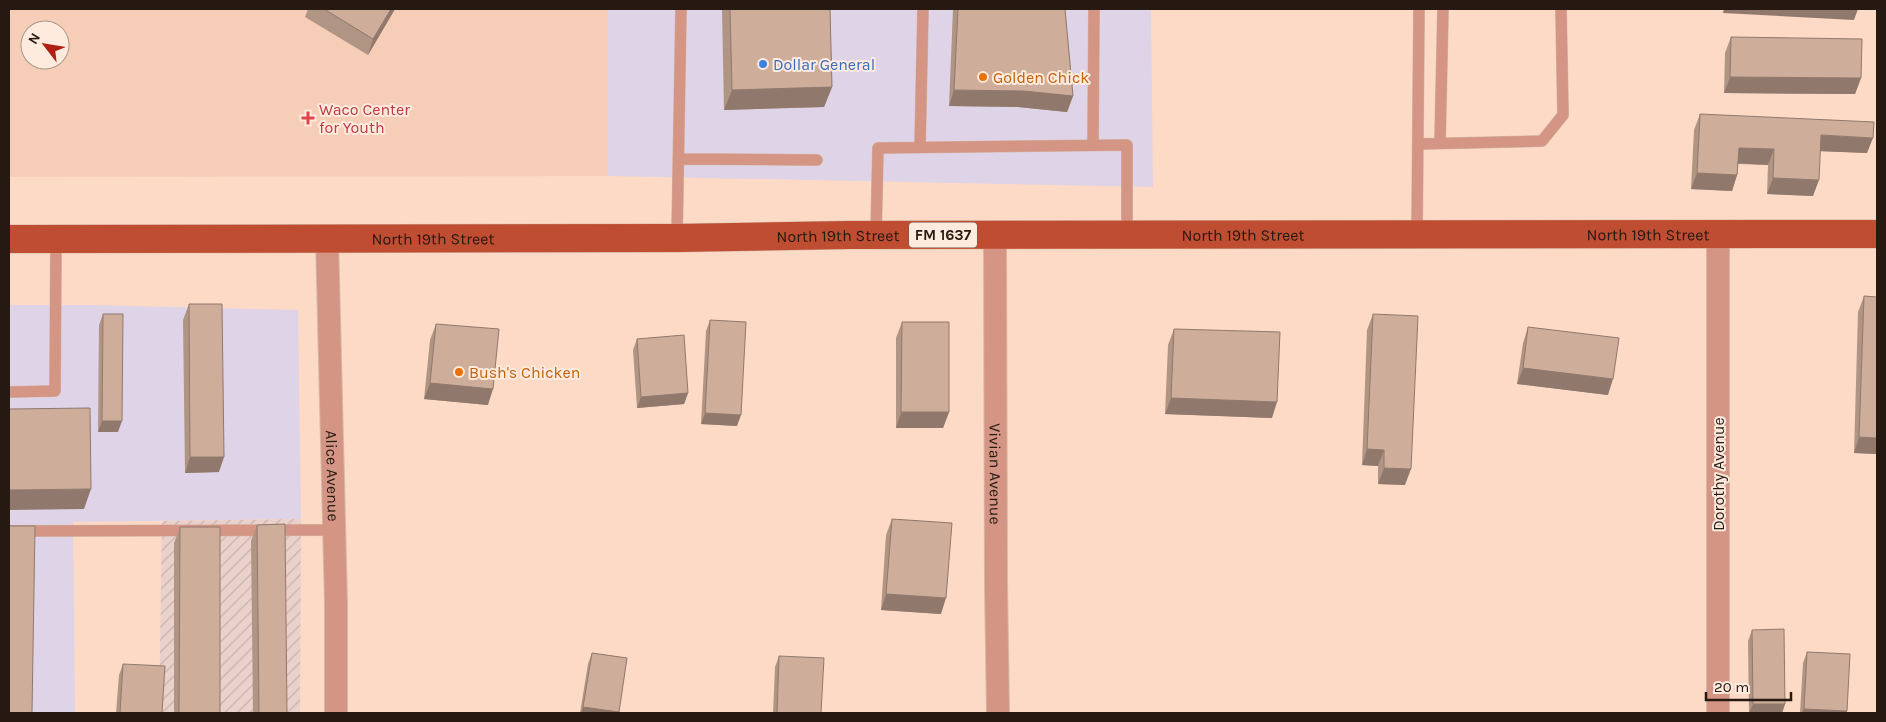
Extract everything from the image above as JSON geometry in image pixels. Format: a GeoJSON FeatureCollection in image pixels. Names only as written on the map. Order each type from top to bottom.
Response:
{"type":"FeatureCollection","features":[{"type":"Feature","properties":{"kind":"main road","name":"North 19th Street"},"geometry":{"type":"LineString","coordinates":[[9,239],[677,238],[876,235],[1877,234]]}},
{"type":"Feature","properties":{"kind":"street","name":"Dorothy Avenue"},"geometry":{"type":"LineString","coordinates":[[1718,234],[1718,713]]}},
{"type":"Feature","properties":{"kind":"street","name":"Vivian Avenue"},"geometry":{"type":"LineString","coordinates":[[995,235],[998,713]]}},
{"type":"Feature","properties":{"kind":"street","name":"Alice Avenue"},"geometry":{"type":"LineString","coordinates":[[328,238],[336,713]]}},
{"type":"Feature","properties":{"kind":"lane"},"geometry":{"type":"LineString","coordinates":[[677,238],[681,9]]}},
{"type":"Feature","properties":{"kind":"lane"},"geometry":{"type":"LineString","coordinates":[[920,148],[923,9]]}},
{"type":"Feature","properties":{"kind":"lane"},"geometry":{"type":"LineString","coordinates":[[1094,9],[1094,144]]}},
{"type":"Feature","properties":{"kind":"lane"},"geometry":{"type":"LineString","coordinates":[[1417,235],[1419,9]]}},
{"type":"Feature","properties":{"kind":"lane"},"geometry":{"type":"LineString","coordinates":[[1440,143],[1443,9]]}},
{"type":"Feature","properties":{"kind":"lane"},"geometry":{"type":"LineString","coordinates":[[1418,144],[1542,141],[1563,115],[1561,9]]}},
{"type":"Feature","properties":{"kind":"lane"},"geometry":{"type":"LineString","coordinates":[[876,235],[878,148],[1094,144],[1127,145],[1127,235]]}},
{"type":"Feature","properties":{"kind":"lane"},"geometry":{"type":"LineString","coordinates":[[679,159],[817,160]]}},
{"type":"Feature","properties":{"kind":"lane"},"geometry":{"type":"LineString","coordinates":[[9,392],[55,391],[56,239]]}},
{"type":"Feature","properties":{"kind":"lane"},"geometry":{"type":"LineString","coordinates":[[9,531],[334,530]]}},
{"type":"Feature","properties":{"kind":"shaded area","name":"Waco Center for Youth"},"geometry":{"type":"Polygon","coordinates":[[[9,9],[608,9],[608,176],[9,177],[9,9]]]}},
{"type":"Feature","properties":{"kind":"shaded area"},"geometry":{"type":"Polygon","coordinates":[[[608,9],[1151,9],[1153,187],[608,176],[608,9]]]}},
{"type":"Feature","properties":{"kind":"shaded area"},"geometry":{"type":"Polygon","coordinates":[[[9,305],[298,310],[301,519],[73,522],[75,713],[9,713],[9,305]]]}},
{"type":"Feature","properties":{"kind":"shaded area"},"geometry":{"type":"Polygon","coordinates":[[[301,519],[300,713],[159,713],[162,521],[301,519]]]}},
{"type":"Feature","properties":{"kind":"building"},"geometry":{"type":"Polygon","coordinates":[[[324,9],[391,9],[373,39],[324,9]]]}},
{"type":"Feature","properties":{"kind":"building"},"geometry":{"type":"Polygon","coordinates":[[[730,9],[830,9],[832,87],[732,90],[730,9]]]}},
{"type":"Feature","properties":{"kind":"building"},"geometry":{"type":"Polygon","coordinates":[[[958,9],[1065,9],[1073,96],[1024,91],[954,90],[958,9]]]}},
{"type":"Feature","properties":{"kind":"building"},"geometry":{"type":"Polygon","coordinates":[[[1731,37],[1862,39],[1861,78],[1730,77],[1731,37]]]}},
{"type":"Feature","properties":{"kind":"building"},"geometry":{"type":"Polygon","coordinates":[[[1700,114],[1874,122],[1873,138],[1821,135],[1819,180],[1773,178],[1774,149],[1739,148],[1737,175],[1697,173],[1700,114]]]}},
{"type":"Feature","properties":{"kind":"building"},"geometry":{"type":"Polygon","coordinates":[[[1864,296],[1877,297],[1877,438],[1859,437],[1864,296]]]}},
{"type":"Feature","properties":{"kind":"building"},"geometry":{"type":"Polygon","coordinates":[[[189,304],[222,304],[224,457],[190,457],[189,304]]]}},
{"type":"Feature","properties":{"kind":"building"},"geometry":{"type":"Polygon","coordinates":[[[103,314],[123,314],[122,421],[102,421],[103,314]]]}},
{"type":"Feature","properties":{"kind":"building"},"geometry":{"type":"Polygon","coordinates":[[[1373,314],[1418,316],[1411,469],[1384,468],[1384,450],[1367,449],[1373,314]]]}},
{"type":"Feature","properties":{"kind":"building"},"geometry":{"type":"Polygon","coordinates":[[[710,320],[746,322],[741,415],[705,413],[710,320]]]}},
{"type":"Feature","properties":{"kind":"building"},"geometry":{"type":"Polygon","coordinates":[[[902,322],[949,322],[949,412],[901,412],[902,322]]]}},
{"type":"Feature","properties":{"kind":"building","name":"Bush's Chicken"},"geometry":{"type":"Polygon","coordinates":[[[436,324],[499,329],[493,389],[430,383],[436,324]]]}},
{"type":"Feature","properties":{"kind":"building"},"geometry":{"type":"Polygon","coordinates":[[[1528,327],[1619,338],[1613,379],[1523,368],[1528,327]]]}},
{"type":"Feature","properties":{"kind":"building"},"geometry":{"type":"Polygon","coordinates":[[[1174,329],[1280,332],[1277,402],[1171,398],[1174,329]]]}},
{"type":"Feature","properties":{"kind":"building"},"geometry":{"type":"Polygon","coordinates":[[[684,335],[688,393],[641,397],[637,339],[684,335]]]}},
{"type":"Feature","properties":{"kind":"building"},"geometry":{"type":"Polygon","coordinates":[[[90,408],[91,489],[9,490],[9,409],[90,408]]]}},
{"type":"Feature","properties":{"kind":"building"},"geometry":{"type":"Polygon","coordinates":[[[892,519],[952,523],[946,598],[886,594],[892,519]]]}},
{"type":"Feature","properties":{"kind":"building"},"geometry":{"type":"Polygon","coordinates":[[[285,524],[287,713],[259,713],[257,525],[285,524]]]}},
{"type":"Feature","properties":{"kind":"building"},"geometry":{"type":"Polygon","coordinates":[[[9,526],[35,526],[32,713],[9,713],[9,526]]]}},
{"type":"Feature","properties":{"kind":"building"},"geometry":{"type":"Polygon","coordinates":[[[180,527],[220,527],[220,713],[179,713],[180,527]]]}},
{"type":"Feature","properties":{"kind":"building"},"geometry":{"type":"Polygon","coordinates":[[[1784,629],[1785,704],[1753,704],[1752,630],[1784,629]]]}},
{"type":"Feature","properties":{"kind":"building"},"geometry":{"type":"Polygon","coordinates":[[[1807,652],[1850,654],[1847,711],[1804,709],[1807,652]]]}},
{"type":"Feature","properties":{"kind":"building"},"geometry":{"type":"Polygon","coordinates":[[[592,653],[627,658],[619,712],[583,707],[592,653]]]}},
{"type":"Feature","properties":{"kind":"building"},"geometry":{"type":"Polygon","coordinates":[[[779,656],[824,658],[821,713],[777,713],[779,656]]]}},
{"type":"Feature","properties":{"kind":"building"},"geometry":{"type":"Polygon","coordinates":[[[123,664],[165,666],[162,713],[120,713],[123,664]]]}},
{"type":"Feature","properties":{"kind":"place","name":"Dollar General"},"geometry":{"type":"Point","coordinates":[763,64]}},
{"type":"Feature","properties":{"kind":"place","name":"Golden Chick"},"geometry":{"type":"Point","coordinates":[983,77]}},
{"type":"Feature","properties":{"kind":"place","name":"Waco Center for Youth"},"geometry":{"type":"Point","coordinates":[308,118]}},
{"type":"Feature","properties":{"kind":"place","name":"Bush's Chicken"},"geometry":{"type":"Point","coordinates":[459,372]}}]}
